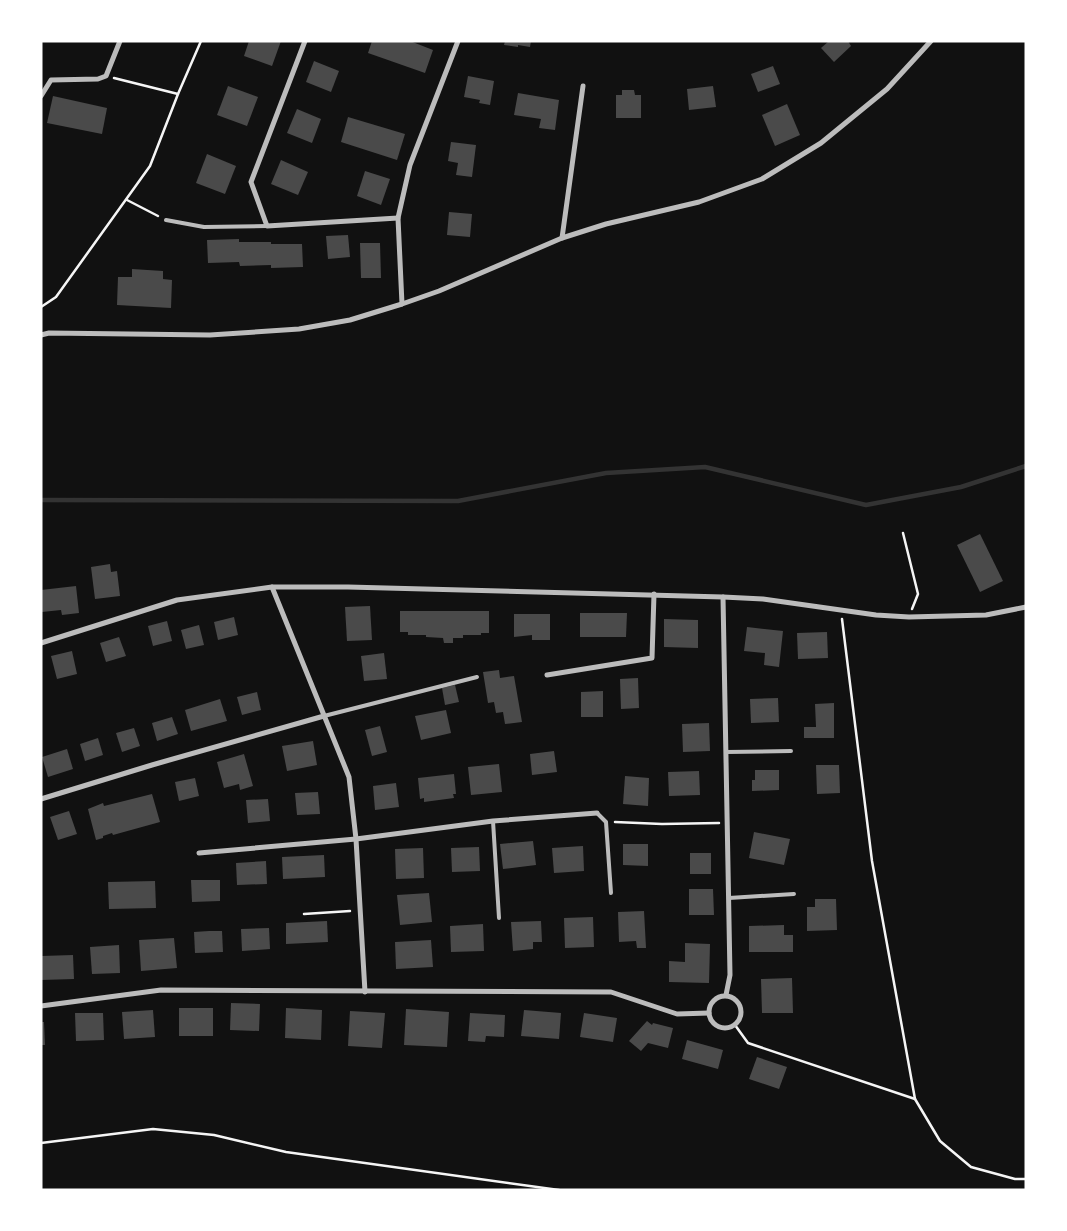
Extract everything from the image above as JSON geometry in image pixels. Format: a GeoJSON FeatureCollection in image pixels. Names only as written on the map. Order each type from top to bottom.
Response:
{"type":"FeatureCollection","features":[{"type":"Feature","properties":{"kind":"street"},"geometry":{"type":"LineString","coordinates":[[41,96],[51,80],[98,79],[106,76],[120,41]]}},
{"type":"Feature","properties":{"kind":"street"},"geometry":{"type":"LineString","coordinates":[[305,41],[250,182],[267,226],[398,218]]}},
{"type":"Feature","properties":{"kind":"street"},"geometry":{"type":"LineString","coordinates":[[402,304],[398,218],[410,164],[458,41]]}},
{"type":"Feature","properties":{"kind":"street"},"geometry":{"type":"LineString","coordinates":[[41,334],[210,335],[300,329],[350,320],[439,292],[562,238],[606,224],[699,202],[762,179],[821,143],[887,89],[931,41]]}},
{"type":"Feature","properties":{"kind":"street"},"geometry":{"type":"LineString","coordinates":[[562,238],[583,86]]}},
{"type":"Feature","properties":{"kind":"street"},"geometry":{"type":"LineString","coordinates":[[41,643],[177,600],[272,587],[348,587],[723,597],[763,599],[876,616],[909,617],[986,615],[1026,606]]}},
{"type":"Feature","properties":{"kind":"street"},"geometry":{"type":"LineString","coordinates":[[272,587],[349,777],[356,839],[365,992]]}},
{"type":"Feature","properties":{"kind":"street"},"geometry":{"type":"LineString","coordinates":[[547,675],[652,658],[654,594]]}},
{"type":"Feature","properties":{"kind":"street"},"geometry":{"type":"LineString","coordinates":[[723,597],[730,975],[726,995]]}},
{"type":"Feature","properties":{"kind":"street"},"geometry":{"type":"LineString","coordinates":[[41,798],[324,716]]}},
{"type":"Feature","properties":{"kind":"street"},"geometry":{"type":"LineString","coordinates":[[199,853],[356,839],[492,821],[597,814]]}},
{"type":"Feature","properties":{"kind":"street"},"geometry":{"type":"LineString","coordinates":[[41,1006],[161,990],[611,992],[677,1014],[709,1013]]}},
{"type":"Feature","properties":{"kind":"street"},"geometry":{"type":"LineString","coordinates":[[726,995],[732,996],[740,1004],[741,1016],[735,1025],[730,1028],[718,1027],[714,1024],[709,1013],[711,1002],[715,998],[726,995]]}},
{"type":"Feature","properties":{"kind":"lane"},"geometry":{"type":"LineString","coordinates":[[166,220],[204,226],[267,226]]}},
{"type":"Feature","properties":{"kind":"lane"},"geometry":{"type":"LineString","coordinates":[[324,716],[478,677]]}},
{"type":"Feature","properties":{"kind":"lane"},"geometry":{"type":"LineString","coordinates":[[726,752],[791,751]]}},
{"type":"Feature","properties":{"kind":"lane"},"geometry":{"type":"LineString","coordinates":[[597,814],[606,822],[611,893]]}},
{"type":"Feature","properties":{"kind":"lane"},"geometry":{"type":"LineString","coordinates":[[492,821],[499,918]]}},
{"type":"Feature","properties":{"kind":"lane"},"geometry":{"type":"LineString","coordinates":[[729,898],[794,894]]}},
{"type":"Feature","properties":{"kind":"path"},"geometry":{"type":"LineString","coordinates":[[41,306],[56,297],[150,166],[201,41]]}},
{"type":"Feature","properties":{"kind":"path"},"geometry":{"type":"LineString","coordinates":[[106,76],[178,94]]}},
{"type":"Feature","properties":{"kind":"path"},"geometry":{"type":"LineString","coordinates":[[127,200],[166,220]]}},
{"type":"Feature","properties":{"kind":"path"},"geometry":{"type":"LineString","coordinates":[[904,532],[918,594],[909,617]]}},
{"type":"Feature","properties":{"kind":"path"},"geometry":{"type":"LineString","coordinates":[[841,610],[872,861],[915,1099],[940,1141],[971,1167],[1015,1179],[1026,1179]]}},
{"type":"Feature","properties":{"kind":"path"},"geometry":{"type":"LineString","coordinates":[[606,822],[662,824],[727,823]]}},
{"type":"Feature","properties":{"kind":"path"},"geometry":{"type":"LineString","coordinates":[[304,914],[360,910]]}},
{"type":"Feature","properties":{"kind":"path"},"geometry":{"type":"LineString","coordinates":[[735,1025],[748,1043],[915,1099]]}},
{"type":"Feature","properties":{"kind":"path"},"geometry":{"type":"LineString","coordinates":[[41,1143],[154,1129],[214,1135],[286,1152],[559,1190]]}},
{"type":"Feature","properties":{"kind":"building"},"geometry":{"type":"Polygon","coordinates":[[[249,41],[281,41],[272,66],[244,56],[249,41]]]}},
{"type":"Feature","properties":{"kind":"building"},"geometry":{"type":"Polygon","coordinates":[[[372,41],[410,41],[433,50],[425,73],[368,53],[372,41]]]}},
{"type":"Feature","properties":{"kind":"building"},"geometry":{"type":"Polygon","coordinates":[[[505,41],[531,41],[530,47],[518,45],[518,47],[504,45],[505,41]]]}},
{"type":"Feature","properties":{"kind":"building"},"geometry":{"type":"Polygon","coordinates":[[[829,41],[848,41],[851,46],[834,62],[821,48],[829,41]]]}},
{"type":"Feature","properties":{"kind":"building"},"geometry":{"type":"Polygon","coordinates":[[[314,61],[339,71],[331,92],[306,82],[314,61]]]}},
{"type":"Feature","properties":{"kind":"building"},"geometry":{"type":"Polygon","coordinates":[[[773,66],[780,84],[758,92],[751,74],[773,66]]]}},
{"type":"Feature","properties":{"kind":"building"},"geometry":{"type":"Polygon","coordinates":[[[468,76],[494,81],[490,105],[479,103],[480,100],[464,97],[468,76]]]}},
{"type":"Feature","properties":{"kind":"building"},"geometry":{"type":"Polygon","coordinates":[[[228,86],[258,97],[247,126],[217,115],[228,86]]]}},
{"type":"Feature","properties":{"kind":"building"},"geometry":{"type":"Polygon","coordinates":[[[713,86],[716,107],[689,110],[687,89],[713,86]]]}},
{"type":"Feature","properties":{"kind":"building"},"geometry":{"type":"Polygon","coordinates":[[[622,90],[634,90],[635,95],[641,95],[641,118],[616,118],[616,95],[622,95],[622,90]]]}},
{"type":"Feature","properties":{"kind":"building"},"geometry":{"type":"Polygon","coordinates":[[[518,93],[559,100],[555,130],[539,128],[541,119],[514,115],[518,93]]]}},
{"type":"Feature","properties":{"kind":"building"},"geometry":{"type":"Polygon","coordinates":[[[53,96],[107,108],[102,134],[47,123],[53,96]]]}},
{"type":"Feature","properties":{"kind":"building"},"geometry":{"type":"Polygon","coordinates":[[[787,104],[800,135],[775,146],[762,115],[787,104]]]}},
{"type":"Feature","properties":{"kind":"building"},"geometry":{"type":"Polygon","coordinates":[[[297,109],[321,119],[312,143],[287,133],[297,109]]]}},
{"type":"Feature","properties":{"kind":"building"},"geometry":{"type":"Polygon","coordinates":[[[348,117],[405,134],[397,160],[341,142],[348,117]]]}},
{"type":"Feature","properties":{"kind":"building"},"geometry":{"type":"Polygon","coordinates":[[[451,142],[476,145],[472,177],[456,175],[458,163],[448,161],[451,142]]]}},
{"type":"Feature","properties":{"kind":"building"},"geometry":{"type":"Polygon","coordinates":[[[207,154],[236,166],[225,194],[196,183],[207,154]]]}},
{"type":"Feature","properties":{"kind":"building"},"geometry":{"type":"Polygon","coordinates":[[[281,160],[308,172],[298,195],[271,184],[281,160]]]}},
{"type":"Feature","properties":{"kind":"building"},"geometry":{"type":"Polygon","coordinates":[[[365,171],[390,179],[381,205],[357,196],[365,171]]]}},
{"type":"Feature","properties":{"kind":"building"},"geometry":{"type":"Polygon","coordinates":[[[449,212],[472,214],[470,237],[447,235],[449,212]]]}},
{"type":"Feature","properties":{"kind":"building"},"geometry":{"type":"Polygon","coordinates":[[[348,235],[350,257],[328,259],[326,236],[348,235]]]}},
{"type":"Feature","properties":{"kind":"building"},"geometry":{"type":"Polygon","coordinates":[[[239,239],[239,242],[302,244],[303,267],[271,268],[271,265],[240,266],[239,262],[208,263],[207,240],[239,239]]]}},
{"type":"Feature","properties":{"kind":"building"},"geometry":{"type":"Polygon","coordinates":[[[360,243],[380,243],[381,278],[361,278],[360,243]]]}},
{"type":"Feature","properties":{"kind":"building"},"geometry":{"type":"Polygon","coordinates":[[[132,269],[163,271],[163,279],[172,280],[171,308],[117,305],[118,277],[132,277],[132,269]]]}},
{"type":"Feature","properties":{"kind":"building"},"geometry":{"type":"Polygon","coordinates":[[[980,534],[1003,581],[980,592],[957,545],[980,534]]]}},
{"type":"Feature","properties":{"kind":"building"},"geometry":{"type":"Polygon","coordinates":[[[110,564],[111,572],[117,571],[120,596],[95,599],[91,567],[110,564]]]}},
{"type":"Feature","properties":{"kind":"building"},"geometry":{"type":"Polygon","coordinates":[[[76,586],[79,613],[62,615],[61,610],[42,612],[41,590],[76,586]]]}},
{"type":"Feature","properties":{"kind":"building"},"geometry":{"type":"Polygon","coordinates":[[[370,606],[372,640],[347,641],[345,607],[370,606]]]}},
{"type":"Feature","properties":{"kind":"building"},"geometry":{"type":"Polygon","coordinates":[[[400,611],[489,611],[489,633],[463,635],[463,638],[453,638],[453,643],[444,643],[443,638],[426,637],[426,635],[408,635],[408,632],[400,632],[400,611]]]}},
{"type":"Feature","properties":{"kind":"building"},"geometry":{"type":"Polygon","coordinates":[[[580,613],[627,613],[626,637],[580,637],[580,613]]]}},
{"type":"Feature","properties":{"kind":"building"},"geometry":{"type":"Polygon","coordinates":[[[514,614],[550,614],[550,640],[532,640],[532,635],[514,637],[514,614]]]}},
{"type":"Feature","properties":{"kind":"building"},"geometry":{"type":"Polygon","coordinates":[[[234,617],[238,635],[218,640],[214,622],[234,617]]]}},
{"type":"Feature","properties":{"kind":"building"},"geometry":{"type":"Polygon","coordinates":[[[664,619],[698,620],[698,648],[664,647],[664,619]]]}},
{"type":"Feature","properties":{"kind":"building"},"geometry":{"type":"Polygon","coordinates":[[[167,621],[172,641],[153,646],[148,626],[167,621]]]}},
{"type":"Feature","properties":{"kind":"building"},"geometry":{"type":"Polygon","coordinates":[[[199,625],[204,645],[186,649],[181,630],[199,625]]]}},
{"type":"Feature","properties":{"kind":"building"},"geometry":{"type":"Polygon","coordinates":[[[747,627],[783,631],[779,667],[764,665],[765,653],[744,651],[747,627]]]}},
{"type":"Feature","properties":{"kind":"building"},"geometry":{"type":"Polygon","coordinates":[[[827,632],[828,658],[798,659],[797,633],[827,632]]]}},
{"type":"Feature","properties":{"kind":"building"},"geometry":{"type":"Polygon","coordinates":[[[119,637],[126,656],[106,662],[100,643],[119,637]]]}},
{"type":"Feature","properties":{"kind":"building"},"geometry":{"type":"Polygon","coordinates":[[[72,651],[77,674],[57,679],[51,656],[72,651]]]}},
{"type":"Feature","properties":{"kind":"building"},"geometry":{"type":"Polygon","coordinates":[[[384,653],[387,679],[364,681],[361,656],[384,653]]]}},
{"type":"Feature","properties":{"kind":"building"},"geometry":{"type":"Polygon","coordinates":[[[499,670],[500,678],[514,676],[522,722],[505,724],[503,712],[496,713],[494,702],[488,703],[483,672],[499,670]]]}},
{"type":"Feature","properties":{"kind":"building"},"geometry":{"type":"Polygon","coordinates":[[[638,678],[639,708],[621,709],[620,679],[638,678]]]}},
{"type":"Feature","properties":{"kind":"building"},"geometry":{"type":"Polygon","coordinates":[[[455,685],[459,702],[445,705],[442,688],[455,685]]]}},
{"type":"Feature","properties":{"kind":"building"},"geometry":{"type":"Polygon","coordinates":[[[603,691],[603,717],[581,717],[581,692],[603,691]]]}},
{"type":"Feature","properties":{"kind":"building"},"geometry":{"type":"Polygon","coordinates":[[[257,692],[261,710],[242,715],[237,697],[257,692]]]}},
{"type":"Feature","properties":{"kind":"building"},"geometry":{"type":"Polygon","coordinates":[[[778,698],[779,722],[751,723],[750,699],[778,698]]]}},
{"type":"Feature","properties":{"kind":"building"},"geometry":{"type":"Polygon","coordinates":[[[220,699],[227,721],[191,731],[185,710],[220,699]]]}},
{"type":"Feature","properties":{"kind":"building"},"geometry":{"type":"Polygon","coordinates":[[[834,703],[834,738],[804,738],[804,727],[816,727],[815,704],[834,703]]]}},
{"type":"Feature","properties":{"kind":"building"},"geometry":{"type":"Polygon","coordinates":[[[446,710],[451,733],[421,740],[415,716],[446,710]]]}},
{"type":"Feature","properties":{"kind":"building"},"geometry":{"type":"Polygon","coordinates":[[[172,717],[178,734],[157,741],[152,723],[172,717]]]}},
{"type":"Feature","properties":{"kind":"building"},"geometry":{"type":"Polygon","coordinates":[[[709,723],[710,751],[683,752],[682,724],[709,723]]]}},
{"type":"Feature","properties":{"kind":"building"},"geometry":{"type":"Polygon","coordinates":[[[380,726],[387,752],[372,756],[365,730],[380,726]]]}},
{"type":"Feature","properties":{"kind":"building"},"geometry":{"type":"Polygon","coordinates":[[[134,728],[140,746],[122,752],[116,733],[134,728]]]}},
{"type":"Feature","properties":{"kind":"building"},"geometry":{"type":"Polygon","coordinates":[[[98,738],[103,755],[85,761],[80,744],[98,738]]]}},
{"type":"Feature","properties":{"kind":"building"},"geometry":{"type":"Polygon","coordinates":[[[313,741],[317,765],[287,771],[282,746],[313,741]]]}},
{"type":"Feature","properties":{"kind":"building"},"geometry":{"type":"Polygon","coordinates":[[[67,749],[73,769],[48,777],[42,757],[67,749]]]}},
{"type":"Feature","properties":{"kind":"building"},"geometry":{"type":"Polygon","coordinates":[[[554,751],[557,772],[532,775],[530,754],[554,751]]]}},
{"type":"Feature","properties":{"kind":"building"},"geometry":{"type":"Polygon","coordinates":[[[244,754],[253,786],[240,790],[239,784],[224,788],[217,762],[244,754]]]}},
{"type":"Feature","properties":{"kind":"building"},"geometry":{"type":"Polygon","coordinates":[[[499,764],[502,792],[471,795],[468,767],[499,764]]]}},
{"type":"Feature","properties":{"kind":"building"},"geometry":{"type":"Polygon","coordinates":[[[816,765],[839,765],[840,793],[817,794],[816,765]]]}},
{"type":"Feature","properties":{"kind":"building"},"geometry":{"type":"Polygon","coordinates":[[[755,770],[779,770],[779,790],[752,791],[752,780],[755,780],[755,770]]]}},
{"type":"Feature","properties":{"kind":"building"},"geometry":{"type":"Polygon","coordinates":[[[699,771],[700,795],[669,796],[668,772],[699,771]]]}},
{"type":"Feature","properties":{"kind":"building"},"geometry":{"type":"Polygon","coordinates":[[[454,774],[456,794],[453,794],[454,798],[424,802],[424,798],[420,799],[418,778],[454,774]]]}},
{"type":"Feature","properties":{"kind":"building"},"geometry":{"type":"Polygon","coordinates":[[[625,776],[649,778],[648,806],[623,804],[625,776]]]}},
{"type":"Feature","properties":{"kind":"building"},"geometry":{"type":"Polygon","coordinates":[[[195,778],[199,796],[179,801],[175,782],[195,778]]]}},
{"type":"Feature","properties":{"kind":"building"},"geometry":{"type":"Polygon","coordinates":[[[396,783],[399,807],[375,810],[373,786],[396,783]]]}},
{"type":"Feature","properties":{"kind":"building"},"geometry":{"type":"Polygon","coordinates":[[[318,792],[320,814],[297,815],[295,793],[318,792]]]}},
{"type":"Feature","properties":{"kind":"building"},"geometry":{"type":"Polygon","coordinates":[[[152,794],[160,822],[113,835],[112,833],[96,840],[88,809],[103,803],[104,806],[152,794]]]}},
{"type":"Feature","properties":{"kind":"building"},"geometry":{"type":"Polygon","coordinates":[[[268,799],[270,821],[248,823],[246,800],[268,799]]]}},
{"type":"Feature","properties":{"kind":"building"},"geometry":{"type":"Polygon","coordinates":[[[69,811],[77,834],[58,840],[50,817],[69,811]]]}},
{"type":"Feature","properties":{"kind":"building"},"geometry":{"type":"Polygon","coordinates":[[[754,832],[790,839],[784,865],[749,858],[754,832]]]}},
{"type":"Feature","properties":{"kind":"building"},"geometry":{"type":"Polygon","coordinates":[[[533,841],[536,865],[503,869],[500,844],[533,841]]]}},
{"type":"Feature","properties":{"kind":"building"},"geometry":{"type":"Polygon","coordinates":[[[623,844],[648,844],[648,866],[623,865],[623,844]]]}},
{"type":"Feature","properties":{"kind":"building"},"geometry":{"type":"Polygon","coordinates":[[[583,846],[584,871],[554,873],[552,848],[583,846]]]}},
{"type":"Feature","properties":{"kind":"building"},"geometry":{"type":"Polygon","coordinates":[[[479,847],[480,871],[452,872],[451,848],[479,847]]]}},
{"type":"Feature","properties":{"kind":"building"},"geometry":{"type":"Polygon","coordinates":[[[423,848],[424,878],[396,879],[395,849],[423,848]]]}},
{"type":"Feature","properties":{"kind":"building"},"geometry":{"type":"Polygon","coordinates":[[[690,853],[711,853],[711,874],[690,874],[690,853]]]}},
{"type":"Feature","properties":{"kind":"building"},"geometry":{"type":"Polygon","coordinates":[[[324,855],[325,877],[283,879],[282,857],[324,855]]]}},
{"type":"Feature","properties":{"kind":"building"},"geometry":{"type":"Polygon","coordinates":[[[266,861],[267,884],[237,885],[236,863],[266,861]]]}},
{"type":"Feature","properties":{"kind":"building"},"geometry":{"type":"Polygon","coordinates":[[[191,880],[220,880],[220,901],[192,902],[191,880]]]}},
{"type":"Feature","properties":{"kind":"building"},"geometry":{"type":"Polygon","coordinates":[[[155,881],[156,908],[109,909],[108,882],[155,881]]]}},
{"type":"Feature","properties":{"kind":"building"},"geometry":{"type":"Polygon","coordinates":[[[689,889],[713,889],[714,915],[689,915],[689,889]]]}},
{"type":"Feature","properties":{"kind":"building"},"geometry":{"type":"Polygon","coordinates":[[[429,893],[432,922],[400,925],[397,895],[429,893]]]}},
{"type":"Feature","properties":{"kind":"building"},"geometry":{"type":"Polygon","coordinates":[[[815,899],[836,899],[837,930],[807,931],[807,907],[815,907],[815,899]]]}},
{"type":"Feature","properties":{"kind":"building"},"geometry":{"type":"Polygon","coordinates":[[[644,911],[646,948],[637,948],[636,941],[619,942],[618,912],[644,911]]]}},
{"type":"Feature","properties":{"kind":"building"},"geometry":{"type":"Polygon","coordinates":[[[593,917],[594,947],[565,948],[564,918],[593,917]]]}},
{"type":"Feature","properties":{"kind":"building"},"geometry":{"type":"Polygon","coordinates":[[[327,921],[328,942],[286,944],[286,923],[327,921]]]}},
{"type":"Feature","properties":{"kind":"building"},"geometry":{"type":"Polygon","coordinates":[[[541,921],[542,942],[533,942],[533,949],[513,951],[511,922],[541,921]]]}},
{"type":"Feature","properties":{"kind":"building"},"geometry":{"type":"Polygon","coordinates":[[[483,924],[484,951],[451,952],[450,926],[483,924]]]}},
{"type":"Feature","properties":{"kind":"building"},"geometry":{"type":"Polygon","coordinates":[[[784,925],[784,935],[793,935],[793,952],[749,952],[749,926],[784,925]]]}},
{"type":"Feature","properties":{"kind":"building"},"geometry":{"type":"Polygon","coordinates":[[[269,928],[270,949],[242,951],[241,929],[269,928]]]}},
{"type":"Feature","properties":{"kind":"building"},"geometry":{"type":"Polygon","coordinates":[[[222,931],[223,952],[195,953],[194,932],[222,931]]]}},
{"type":"Feature","properties":{"kind":"building"},"geometry":{"type":"Polygon","coordinates":[[[174,938],[177,968],[141,971],[139,940],[174,938]]]}},
{"type":"Feature","properties":{"kind":"building"},"geometry":{"type":"Polygon","coordinates":[[[431,940],[433,967],[396,969],[395,942],[431,940]]]}},
{"type":"Feature","properties":{"kind":"building"},"geometry":{"type":"Polygon","coordinates":[[[685,943],[710,944],[709,983],[669,982],[669,961],[685,962],[685,943]]]}},
{"type":"Feature","properties":{"kind":"building"},"geometry":{"type":"Polygon","coordinates":[[[119,945],[120,973],[92,974],[90,947],[119,945]]]}},
{"type":"Feature","properties":{"kind":"building"},"geometry":{"type":"Polygon","coordinates":[[[73,955],[74,979],[41,980],[41,956],[73,955]]]}},
{"type":"Feature","properties":{"kind":"building"},"geometry":{"type":"Polygon","coordinates":[[[792,978],[793,1013],[762,1013],[761,979],[792,978]]]}},
{"type":"Feature","properties":{"kind":"building"},"geometry":{"type":"Polygon","coordinates":[[[231,1003],[260,1004],[259,1031],[230,1030],[231,1003]]]}},
{"type":"Feature","properties":{"kind":"building"},"geometry":{"type":"Polygon","coordinates":[[[179,1008],[213,1008],[213,1036],[179,1036],[179,1008]]]}},
{"type":"Feature","properties":{"kind":"building"},"geometry":{"type":"Polygon","coordinates":[[[286,1008],[322,1010],[321,1040],[285,1038],[286,1008]]]}},
{"type":"Feature","properties":{"kind":"building"},"geometry":{"type":"Polygon","coordinates":[[[406,1009],[449,1012],[447,1047],[404,1045],[406,1009]]]}},
{"type":"Feature","properties":{"kind":"building"},"geometry":{"type":"Polygon","coordinates":[[[153,1010],[155,1037],[124,1039],[122,1012],[153,1010]]]}},
{"type":"Feature","properties":{"kind":"building"},"geometry":{"type":"Polygon","coordinates":[[[524,1010],[561,1013],[559,1039],[521,1036],[524,1010]]]}},
{"type":"Feature","properties":{"kind":"building"},"geometry":{"type":"Polygon","coordinates":[[[350,1011],[385,1013],[382,1048],[348,1046],[350,1011]]]}},
{"type":"Feature","properties":{"kind":"building"},"geometry":{"type":"Polygon","coordinates":[[[75,1013],[103,1013],[104,1040],[76,1041],[75,1013]]]}},
{"type":"Feature","properties":{"kind":"building"},"geometry":{"type":"Polygon","coordinates":[[[470,1013],[505,1015],[504,1037],[486,1036],[485,1042],[468,1041],[470,1013]]]}},
{"type":"Feature","properties":{"kind":"building"},"geometry":{"type":"Polygon","coordinates":[[[584,1013],[617,1018],[613,1042],[580,1037],[584,1013]]]}},
{"type":"Feature","properties":{"kind":"building"},"geometry":{"type":"Polygon","coordinates":[[[647,1021],[652,1025],[653,1023],[673,1028],[668,1048],[648,1043],[641,1051],[629,1041],[647,1021]]]}},
{"type":"Feature","properties":{"kind":"building"},"geometry":{"type":"Polygon","coordinates":[[[41,1022],[44,1022],[45,1045],[41,1045],[41,1022]]]}},
{"type":"Feature","properties":{"kind":"building"},"geometry":{"type":"Polygon","coordinates":[[[687,1040],[723,1050],[718,1069],[682,1059],[687,1040]]]}},
{"type":"Feature","properties":{"kind":"building"},"geometry":{"type":"Polygon","coordinates":[[[757,1057],[787,1067],[779,1089],[749,1079],[757,1057]]]}},
{"type":"Feature","properties":{"kind":"waterway"},"geometry":{"type":"LineString","coordinates":[[41,500],[458,501],[606,473],[705,467],[866,505],[961,487],[1026,466]]}}]}
